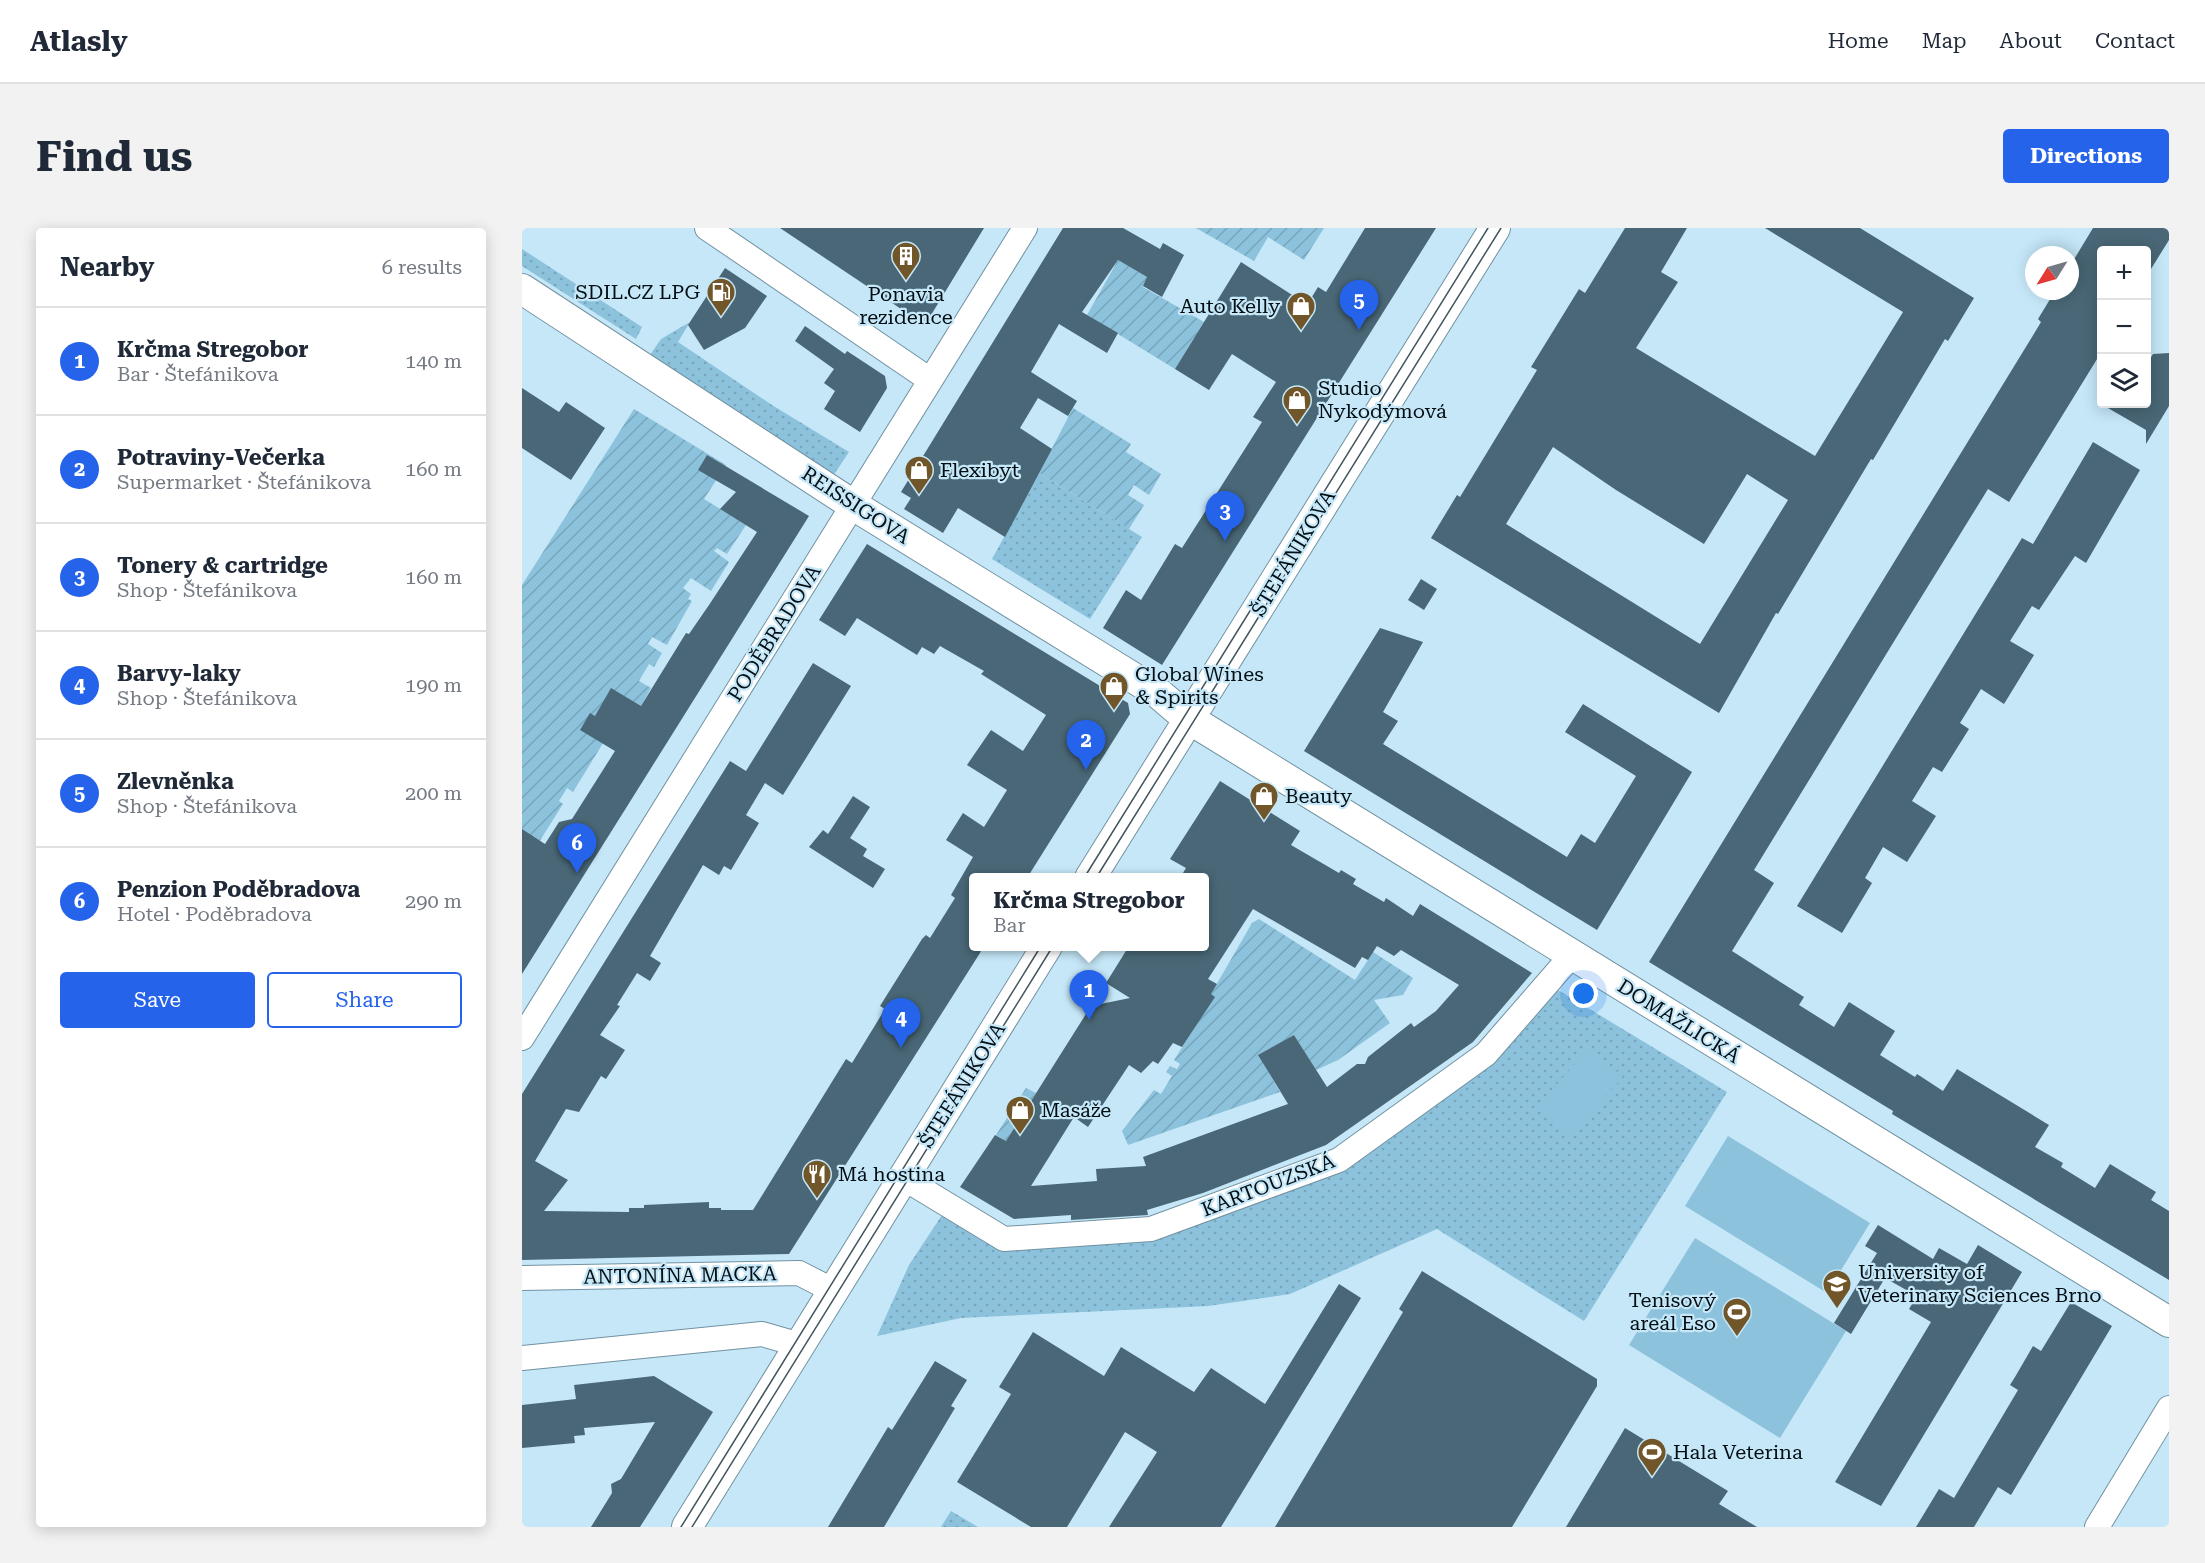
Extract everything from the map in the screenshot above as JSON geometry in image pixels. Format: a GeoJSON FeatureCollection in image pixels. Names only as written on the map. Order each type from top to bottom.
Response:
{"type":"FeatureCollection","features":[{"type":"Feature","properties":{"kind":"street"},"geometry":{"type":"LineString","coordinates":[[707,228],[930,380]]}},
{"type":"Feature","properties":{"kind":"street","name":"PODĚBRADOVA"},"geometry":{"type":"LineString","coordinates":[[522,1038],[1025,228]]}},
{"type":"Feature","properties":{"kind":"street","name":"ŠTEFÁNIKOVA"},"geometry":{"type":"LineString","coordinates":[[1093,873],[1495,228]]}},
{"type":"Feature","properties":{"kind":"street","name":"REISSIGOVA"},"geometry":{"type":"LineString","coordinates":[[522,289],[853,505],[1158,693],[1190,719]]}},
{"type":"Feature","properties":{"kind":"street","name":"DOMAŽLICKÁ"},"geometry":{"type":"LineString","coordinates":[[1190,719],[2169,1322]]}},
{"type":"Feature","properties":{"kind":"street","name":"ŠTEFÁNIKOVA"},"geometry":{"type":"LineString","coordinates":[[687,1527],[905,1179],[1044,951]]}},
{"type":"Feature","properties":{"kind":"street","name":"KARTOUZSKÁ"},"geometry":{"type":"LineString","coordinates":[[905,1179],[1004,1239],[1151,1229],[1339,1160],[1486,1054],[1572,955]]}},
{"type":"Feature","properties":{"kind":"street","name":"ANTONÍNA MACKA"},"geometry":{"type":"LineString","coordinates":[[522,1278],[799,1273],[834,1291]]}},
{"type":"Feature","properties":{"kind":"street"},"geometry":{"type":"LineString","coordinates":[[522,1358],[762,1334],[800,1345]]}},
{"type":"Feature","properties":{"kind":"street"},"geometry":{"type":"LineString","coordinates":[[2097,1527],[2169,1408]]}},
{"type":"Feature","properties":{"kind":"shaded area"},"geometry":{"type":"Polygon","coordinates":[[[1196,228],[1324,228],[1304,260],[1268,237],[1254,261],[1196,228]]]}},
{"type":"Feature","properties":{"kind":"shaded area"},"geometry":{"type":"Polygon","coordinates":[[[522,249],[642,327],[636,339],[522,266],[522,249]]]}},
{"type":"Feature","properties":{"kind":"shaded area"},"geometry":{"type":"Polygon","coordinates":[[[1118,260],[1147,277],[1143,287],[1204,322],[1175,369],[1087,315],[1118,260]]]}},
{"type":"Feature","properties":{"kind":"shaded area"},"geometry":{"type":"Polygon","coordinates":[[[690,322],[678,342],[772,405],[849,452],[833,476],[650,355],[661,339],[690,322]]]}},
{"type":"Feature","properties":{"kind":"shaded area"},"geometry":{"type":"Polygon","coordinates":[[[1073,408],[1131,444],[1126,452],[1161,474],[1149,495],[1134,485],[1128,495],[1144,505],[1129,529],[1039,473],[1073,408]]]}},
{"type":"Feature","properties":{"kind":"shaded area"},"geometry":{"type":"Polygon","coordinates":[[[634,409],[726,465],[704,499],[746,525],[727,554],[717,548],[714,551],[729,562],[711,591],[691,578],[683,588],[691,594],[688,599],[692,601],[667,645],[652,637],[648,644],[662,653],[654,667],[649,664],[639,681],[651,688],[641,706],[624,709],[573,792],[567,788],[559,801],[563,804],[522,869],[522,585],[634,409]]]}},
{"type":"Feature","properties":{"kind":"shaded area"},"geometry":{"type":"Polygon","coordinates":[[[1039,473],[1142,537],[1090,619],[992,559],[1039,473]]]}},
{"type":"Feature","properties":{"kind":"shaded area"},"geometry":{"type":"Polygon","coordinates":[[[1259,919],[1355,980],[1373,952],[1413,978],[1403,995],[1374,1000],[1390,1023],[1338,1060],[1316,1070],[1294,1035],[1259,1055],[1280,1092],[1128,1145],[1122,1131],[1154,1090],[1161,1094],[1172,1076],[1166,1072],[1170,1066],[1177,1069],[1180,1064],[1174,1060],[1214,997],[1211,994],[1252,923],[1259,919]]]}},
{"type":"Feature","properties":{"kind":"shaded area"},"geometry":{"type":"Polygon","coordinates":[[[1558,990],[1727,1092],[1584,1321],[1437,1229],[1290,1294],[1208,1306],[961,1318],[877,1336],[909,1265],[944,1212],[1002,1248],[1157,1239],[1339,1169],[1492,1063],[1558,990]]]}},
{"type":"Feature","properties":{"kind":"shaded area"},"geometry":{"type":"Polygon","coordinates":[[[1590,1047],[1623,1077],[1570,1134],[1538,1105],[1590,1047]]]}},
{"type":"Feature","properties":{"kind":"shaded area"},"geometry":{"type":"Polygon","coordinates":[[[1026,1088],[1036,1093],[1006,1141],[996,1135],[1026,1088]]]}},
{"type":"Feature","properties":{"kind":"shaded area"},"geometry":{"type":"Polygon","coordinates":[[[1728,1136],[1870,1223],[1827,1293],[1685,1206],[1728,1136]]]}},
{"type":"Feature","properties":{"kind":"shaded area","name":"Tenisový areál Eso"},"geometry":{"type":"Polygon","coordinates":[[[1695,1238],[1846,1331],[1780,1438],[1629,1345],[1695,1238]]]}},
{"type":"Feature","properties":{"kind":"shaded area"},"geometry":{"type":"Polygon","coordinates":[[[951,1511],[978,1527],[941,1527],[951,1511]]]}},
{"type":"Feature","properties":{"kind":"building","name":"Ponavia rezidence"},"geometry":{"type":"Polygon","coordinates":[[[780,228],[984,228],[925,325],[780,228]]]}},
{"type":"Feature","properties":{"kind":"building"},"geometry":{"type":"Polygon","coordinates":[[[1063,228],[1123,228],[1160,249],[1163,243],[1184,255],[1162,297],[1143,286],[1147,277],[1118,260],[1082,312],[1118,333],[1107,353],[1059,324],[1031,372],[1077,401],[1068,416],[1038,398],[1020,428],[1052,449],[1005,537],[958,508],[943,533],[904,509],[911,498],[901,492],[1063,228]]]}},
{"type":"Feature","properties":{"kind":"building"},"geometry":{"type":"Polygon","coordinates":[[[1365,228],[1436,228],[1162,665],[1103,628],[1126,590],[1141,600],[1175,544],[1182,548],[1262,422],[1253,417],[1276,382],[1232,354],[1209,390],[1175,369],[1241,262],[1300,300],[1303,295],[1310,300],[1318,287],[1326,292],[1365,228]]]}},
{"type":"Feature","properties":{"kind":"building"},"geometry":{"type":"Polygon","coordinates":[[[1625,228],[1687,228],[1661,272],[1678,282],[1636,348],[1815,456],[1903,312],[1765,228],[1860,228],[1974,298],[1948,341],[1945,339],[1873,460],[1871,459],[1778,614],[1776,613],[1719,713],[1431,538],[1457,495],[1460,497],[1537,370],[1531,367],[1579,289],[1585,293],[1625,228]],[[1553,447],[1506,524],[1700,644],[1788,500],[1747,474],[1704,544],[1616,490],[1553,447]]]}},
{"type":"Feature","properties":{"kind":"building"},"geometry":{"type":"Polygon","coordinates":[[[2093,228],[2169,228],[2169,240],[2151,269],[2151,246],[2097,246],[2097,359],[2009,502],[1988,489],[1901,630],[1754,870],[1774,883],[1732,951],[1804,997],[1799,1005],[1834,1027],[1849,1002],[1895,1031],[1880,1055],[1915,1077],[1917,1074],[1943,1091],[1957,1069],[2049,1125],[2035,1147],[2063,1163],[2061,1167],[2095,1188],[2110,1164],[2156,1192],[2151,1200],[2169,1211],[2169,1280],[1892,1114],[1893,1111],[1649,962],[2032,337],[2041,322],[2038,319],[2050,300],[2079,300],[2079,251],[2093,228]]]}},
{"type":"Feature","properties":{"kind":"building"},"geometry":{"type":"Polygon","coordinates":[[[725,268],[767,296],[745,328],[704,350],[688,325],[725,268]]]}},
{"type":"Feature","properties":{"kind":"building"},"geometry":{"type":"Polygon","coordinates":[[[805,326],[845,354],[847,351],[885,376],[887,388],[860,432],[824,409],[835,391],[824,383],[834,369],[795,341],[805,326]]]}},
{"type":"Feature","properties":{"kind":"building"},"geometry":{"type":"Polygon","coordinates":[[[2169,353],[2169,406],[2146,444],[2146,430],[2108,408],[2151,408],[2151,357],[2153,354],[2169,353]]]}},
{"type":"Feature","properties":{"kind":"building"},"geometry":{"type":"Polygon","coordinates":[[[522,388],[559,412],[566,402],[605,428],[571,480],[522,448],[522,388]]]}},
{"type":"Feature","properties":{"kind":"building"},"geometry":{"type":"Polygon","coordinates":[[[2093,442],[2140,470],[2086,563],[2075,556],[2039,610],[2032,606],[2010,641],[2034,655],[2004,704],[1981,689],[1960,723],[1969,729],[1942,772],[1933,767],[1912,801],[1936,816],[1907,862],[1883,847],[1865,878],[1872,883],[1842,933],[1797,906],[2022,538],[2033,544],[2093,442]]]}},
{"type":"Feature","properties":{"kind":"building"},"geometry":{"type":"Polygon","coordinates":[[[707,455],[809,516],[522,974],[522,829],[545,844],[559,822],[572,819],[615,751],[580,730],[590,713],[595,716],[611,688],[641,706],[686,633],[689,634],[757,532],[720,509],[736,492],[698,470],[707,455]]]}},
{"type":"Feature","properties":{"kind":"building"},"geometry":{"type":"Polygon","coordinates":[[[867,544],[1128,703],[1130,714],[1030,873],[969,873],[969,951],[981,951],[980,953],[789,1254],[522,1260],[522,1094],[730,761],[746,771],[813,663],[851,686],[783,795],[765,783],[746,815],[759,823],[731,870],[724,866],[719,875],[703,865],[650,956],[661,963],[650,981],[637,973],[617,1005],[620,1006],[600,1035],[625,1050],[606,1079],[601,1076],[579,1112],[566,1109],[535,1161],[568,1180],[544,1211],[629,1212],[629,1208],[644,1208],[644,1205],[709,1202],[709,1208],[753,1210],[846,1059],[852,1063],[885,1009],[880,1006],[922,939],[926,935],[930,938],[955,898],[951,895],[973,857],[946,840],[963,813],[984,827],[1007,790],[967,765],[991,730],[1023,751],[1046,715],[981,674],[984,671],[940,646],[934,654],[922,647],[917,655],[857,618],[845,636],[819,620],[867,544]]]}},
{"type":"Feature","properties":{"kind":"building"},"geometry":{"type":"Polygon","coordinates":[[[1421,579],[1437,589],[1424,610],[1408,600],[1421,579]]]}},
{"type":"Feature","properties":{"kind":"building"},"geometry":{"type":"Polygon","coordinates":[[[1380,628],[1423,642],[1383,712],[1398,721],[1383,744],[1567,857],[1581,834],[1595,843],[1636,776],[1565,732],[1583,704],[1692,772],[1597,930],[1304,751],[1380,628]]]}},
{"type":"Feature","properties":{"kind":"building"},"geometry":{"type":"Polygon","coordinates":[[[1220,781],[1300,831],[1291,845],[1339,873],[1341,870],[1356,879],[1353,884],[1384,902],[1386,898],[1413,916],[1420,904],[1532,973],[1473,1042],[1326,1145],[1203,1193],[1147,1210],[1148,1215],[1071,1220],[1071,1215],[1014,1219],[960,1187],[995,1135],[1006,1141],[1091,1006],[1130,998],[1106,983],[1126,951],[1209,951],[1209,873],[1183,873],[1186,868],[1170,859],[1220,781]],[[1253,909],[1208,979],[1217,984],[1211,994],[1215,997],[1182,1047],[1173,1043],[1158,1064],[1153,1061],[1141,1073],[1129,1065],[1088,1127],[1074,1117],[1031,1186],[1097,1181],[1096,1169],[1146,1166],[1143,1157],[1288,1104],[1258,1055],[1294,1035],[1327,1087],[1357,1064],[1365,1064],[1368,1057],[1411,1023],[1414,1027],[1436,1011],[1459,985],[1401,950],[1394,956],[1377,946],[1368,960],[1362,957],[1355,968],[1253,909]]]}},
{"type":"Feature","properties":{"kind":"building"},"geometry":{"type":"Polygon","coordinates":[[[853,796],[870,807],[850,838],[867,849],[863,856],[885,869],[873,888],[809,847],[823,830],[828,834],[853,796]]]}},
{"type":"Feature","properties":{"kind":"building"},"geometry":{"type":"Polygon","coordinates":[[[1878,1225],[1933,1259],[1939,1248],[1967,1264],[1978,1245],[2022,1272],[1881,1506],[1835,1482],[1931,1322],[1909,1309],[1917,1296],[1885,1278],[1851,1334],[1834,1323],[1877,1253],[1865,1246],[1878,1225]]]}},
{"type":"Feature","properties":{"kind":"building"},"geometry":{"type":"Polygon","coordinates":[[[1422,1271],[1597,1379],[1597,1386],[1512,1527],[1275,1527],[1403,1312],[1399,1309],[1422,1271]]]}},
{"type":"Feature","properties":{"kind":"building"},"geometry":{"type":"Polygon","coordinates":[[[1339,1284],[1361,1298],[1221,1527],[1109,1527],[1157,1452],[1125,1432],[1067,1527],[1031,1527],[957,1482],[1011,1394],[999,1387],[1033,1332],[1104,1376],[1121,1347],[1194,1392],[1211,1368],[1265,1404],[1339,1284]]]}},
{"type":"Feature","properties":{"kind":"building"},"geometry":{"type":"Polygon","coordinates":[[[2071,1302],[2112,1326],[2011,1495],[1998,1487],[1974,1527],[1916,1527],[1939,1489],[1954,1498],[2018,1390],[2010,1385],[2033,1346],[2041,1351],[2071,1302]]]}},
{"type":"Feature","properties":{"kind":"building"},"geometry":{"type":"Polygon","coordinates":[[[935,1361],[967,1380],[951,1406],[955,1408],[884,1527],[828,1527],[888,1427],[892,1430],[935,1361]]]}},
{"type":"Feature","properties":{"kind":"building"},"geometry":{"type":"Polygon","coordinates":[[[654,1376],[713,1412],[640,1527],[591,1527],[612,1493],[611,1484],[621,1479],[655,1422],[584,1428],[585,1435],[574,1436],[575,1443],[522,1448],[522,1405],[576,1399],[574,1385],[654,1376]]]}},
{"type":"Feature","properties":{"kind":"building","name":"Hala Veterina"},"geometry":{"type":"Polygon","coordinates":[[[1625,1428],[1728,1491],[1719,1504],[1757,1527],[1566,1527],[1625,1428]]]}},
{"type":"Feature","properties":{"kind":"tram line"},"geometry":{"type":"LineString","coordinates":[[1087,873],[1488,228]]}},
{"type":"Feature","properties":{"kind":"tram line"},"geometry":{"type":"LineString","coordinates":[[1099,873],[1501,228]]}},
{"type":"Feature","properties":{"kind":"tram line"},"geometry":{"type":"LineString","coordinates":[[681,1527],[1038,951]]}},
{"type":"Feature","properties":{"kind":"tram line"},"geometry":{"type":"LineString","coordinates":[[692,1527],[1050,951]]}},
{"type":"Feature","properties":{"kind":"place","name":"Ponavia rezidence"},"geometry":{"type":"Point","coordinates":[906,282]}},
{"type":"Feature","properties":{"kind":"place","name":"SDIL.CZ LPG"},"geometry":{"type":"Point","coordinates":[721,318]}},
{"type":"Feature","properties":{"kind":"place","name":"Zlevněnka"},"geometry":{"type":"Point","coordinates":[1359,330]}},
{"type":"Feature","properties":{"kind":"place","name":"Auto Kelly"},"geometry":{"type":"Point","coordinates":[1301,332]}},
{"type":"Feature","properties":{"kind":"place","name":"Studio Nykodýmová"},"geometry":{"type":"Point","coordinates":[1297,426]}},
{"type":"Feature","properties":{"kind":"place","name":"Flexibyt"},"geometry":{"type":"Point","coordinates":[919,496]}},
{"type":"Feature","properties":{"kind":"place","name":"Tonery & cartridge"},"geometry":{"type":"Point","coordinates":[1225,541]}},
{"type":"Feature","properties":{"kind":"place","name":"Global Wines & Spirits"},"geometry":{"type":"Point","coordinates":[1114,712]}},
{"type":"Feature","properties":{"kind":"place","name":"Potraviny-Večerka"},"geometry":{"type":"Point","coordinates":[1086,770]}},
{"type":"Feature","properties":{"kind":"place","name":"Beauty"},"geometry":{"type":"Point","coordinates":[1264,822]}},
{"type":"Feature","properties":{"kind":"place","name":"Penzion Poděbradova"},"geometry":{"type":"Point","coordinates":[577,873]}},
{"type":"Feature","properties":{"kind":"place","name":"Krčma Stregobor"},"geometry":{"type":"Point","coordinates":[1089,1020]}},
{"type":"Feature","properties":{"kind":"place","name":"Barvy-laky"},"geometry":{"type":"Point","coordinates":[901,1048]}},
{"type":"Feature","properties":{"kind":"place","name":"Masáže"},"geometry":{"type":"Point","coordinates":[1020,1136]}},
{"type":"Feature","properties":{"kind":"place","name":"Má hostina"},"geometry":{"type":"Point","coordinates":[817,1200]}},
{"type":"Feature","properties":{"kind":"place","name":"University of Veterinary Sciences Brno"},"geometry":{"type":"Point","coordinates":[1837,1310]}},
{"type":"Feature","properties":{"kind":"place","name":"Tenisový areál Eso"},"geometry":{"type":"Point","coordinates":[1737,1338]}},
{"type":"Feature","properties":{"kind":"place","name":"Hala Veterina"},"geometry":{"type":"Point","coordinates":[1652,1478]}}]}
